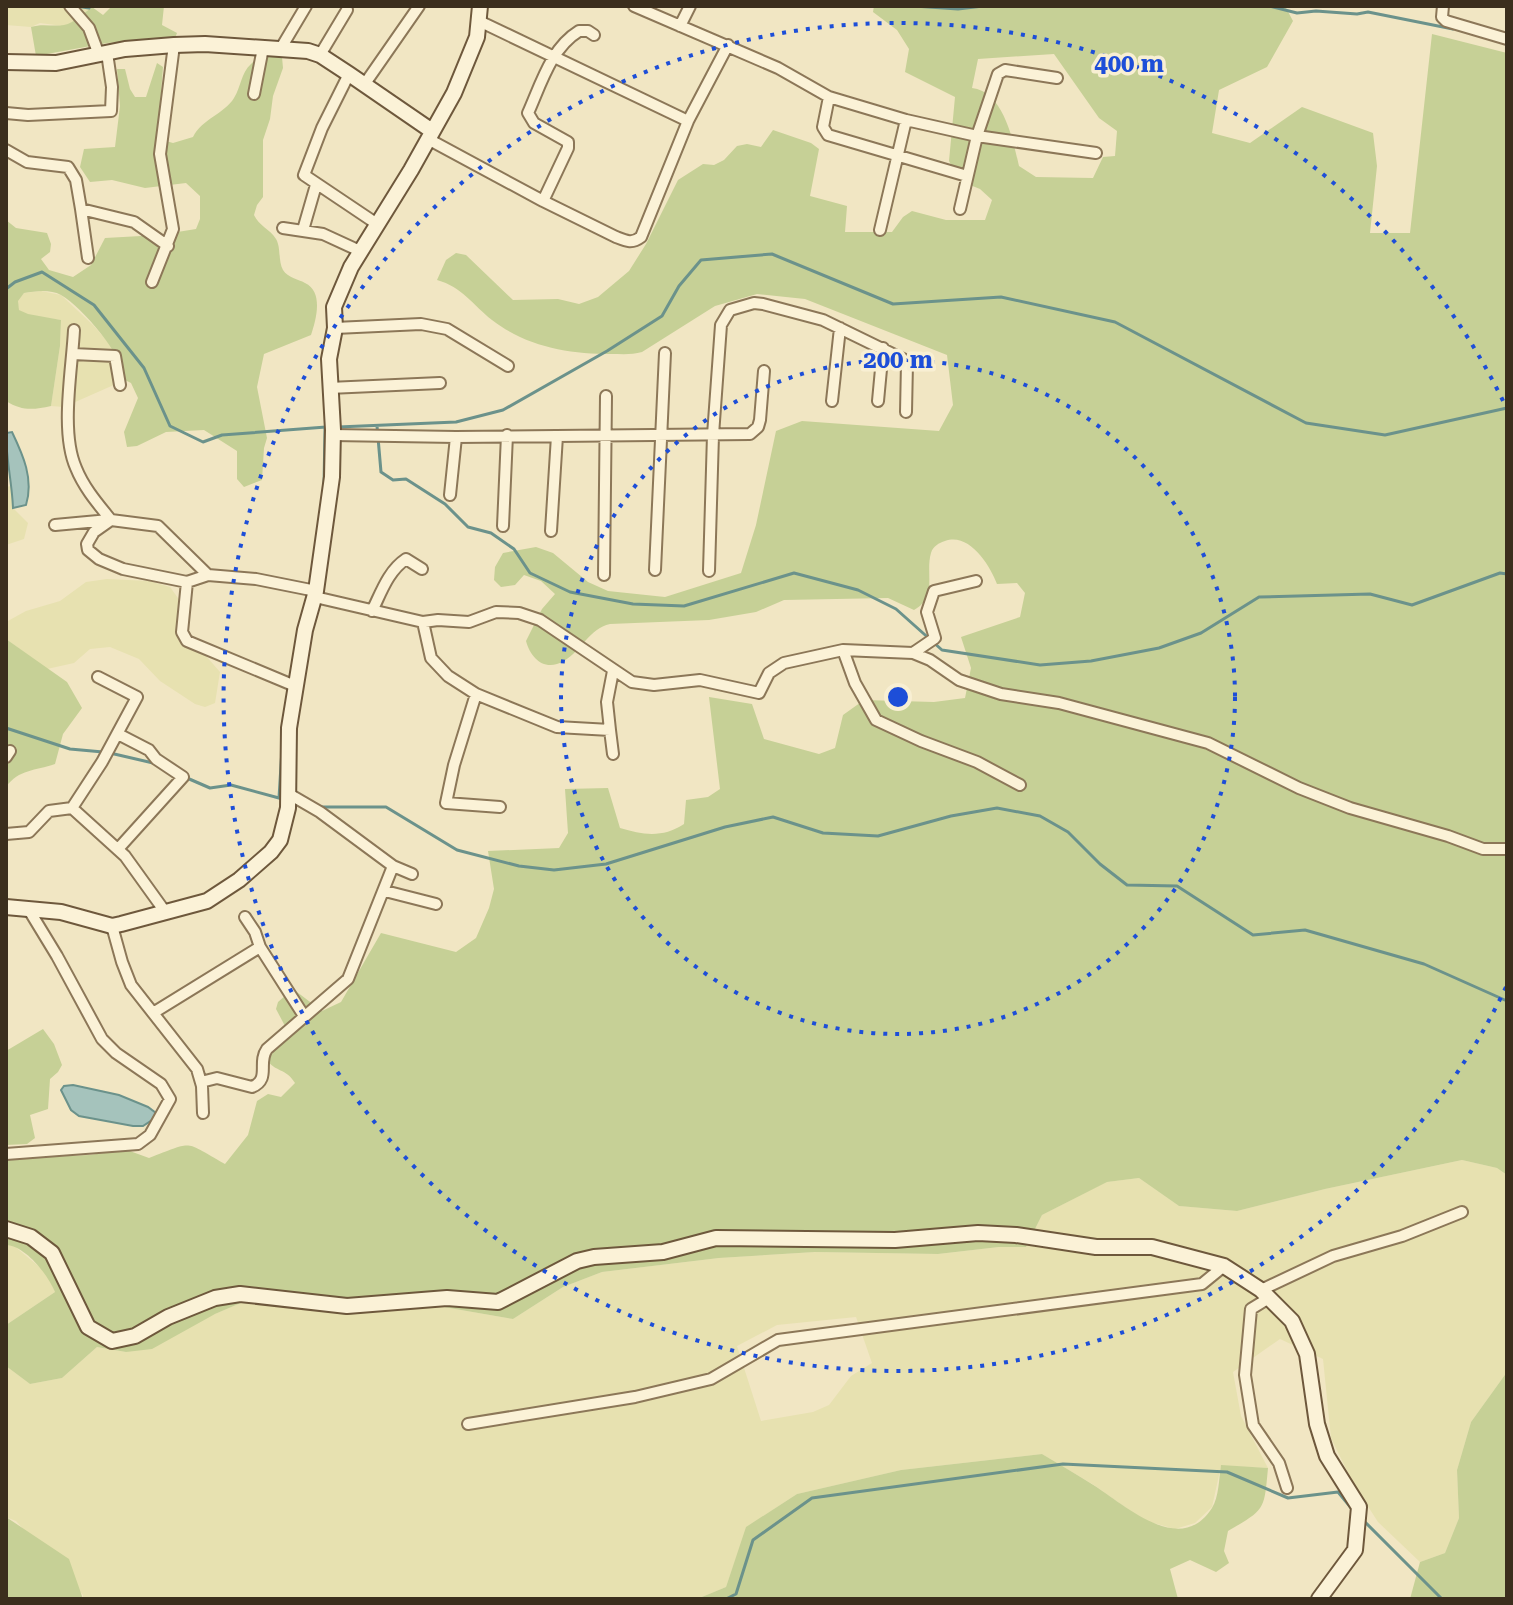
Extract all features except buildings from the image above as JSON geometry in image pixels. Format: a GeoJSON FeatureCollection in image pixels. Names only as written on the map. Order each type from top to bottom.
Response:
{"type":"FeatureCollection","features":[{"type":"Feature","properties":{"kind":"street"},"geometry":{"type":"LineString","coordinates":[[281,48],[306,6]]}},
{"type":"Feature","properties":{"kind":"street"},"geometry":{"type":"LineString","coordinates":[[364,85],[419,6]]}},
{"type":"Feature","properties":{"kind":"street"},"geometry":{"type":"LineString","coordinates":[[634,6],[797,77],[829,97],[906,120],[977,136],[1096,153]]}},
{"type":"Feature","properties":{"kind":"street"},"geometry":{"type":"LineString","coordinates":[[680,26],[690,6]]}},
{"type":"Feature","properties":{"kind":"street"},"geometry":{"type":"LineString","coordinates":[[1443,6],[1442,17],[1446,21],[1507,39]]}},
{"type":"Feature","properties":{"kind":"street"},"geometry":{"type":"LineString","coordinates":[[6,113],[28,115],[111,111],[112,87],[103,54],[89,28],[72,8]]}},
{"type":"Feature","properties":{"kind":"street"},"geometry":{"type":"LineString","coordinates":[[320,55],[347,10]]}},
{"type":"Feature","properties":{"kind":"street"},"geometry":{"type":"LineString","coordinates":[[6,907],[61,912],[112,926],[166,913],[207,901],[239,880],[280,840],[288,800],[290,684],[313,592],[332,477],[329,359],[335,328],[334,307],[360,251],[430,135],[466,68],[477,37],[480,14],[554,56],[688,121]]}},
{"type":"Feature","properties":{"kind":"street"},"geometry":{"type":"LineString","coordinates":[[543,201],[568,142],[534,123],[528,113],[554,56],[579,31],[594,35]]}},
{"type":"Feature","properties":{"kind":"street"},"geometry":{"type":"LineString","coordinates":[[6,62],[56,63],[140,47],[174,45],[299,49],[320,55],[430,135],[543,201],[628,242],[641,237],[688,121],[728,45]]}},
{"type":"Feature","properties":{"kind":"street"},"geometry":{"type":"LineString","coordinates":[[152,282],[168,246],[173,223],[160,154],[174,45]]}},
{"type":"Feature","properties":{"kind":"street"},"geometry":{"type":"LineString","coordinates":[[254,94],[263,48]]}},
{"type":"Feature","properties":{"kind":"street"},"geometry":{"type":"LineString","coordinates":[[960,209],[977,136],[998,74],[1005,70],[1057,78]]}},
{"type":"Feature","properties":{"kind":"street"},"geometry":{"type":"LineString","coordinates":[[349,74],[304,173],[316,185],[377,224]]}},
{"type":"Feature","properties":{"kind":"street"},"geometry":{"type":"LineString","coordinates":[[829,97],[823,127],[828,135],[967,176]]}},
{"type":"Feature","properties":{"kind":"street"},"geometry":{"type":"LineString","coordinates":[[880,230],[906,120]]}},
{"type":"Feature","properties":{"kind":"street"},"geometry":{"type":"LineString","coordinates":[[6,150],[27,162],[68,167],[76,180],[88,258]]}},
{"type":"Feature","properties":{"kind":"street"},"geometry":{"type":"LineString","coordinates":[[303,230],[316,185]]}},
{"type":"Feature","properties":{"kind":"street"},"geometry":{"type":"LineString","coordinates":[[81,209],[134,222],[168,246]]}},
{"type":"Feature","properties":{"kind":"street"},"geometry":{"type":"LineString","coordinates":[[283,228],[337,239],[360,251]]}},
{"type":"Feature","properties":{"kind":"street"},"geometry":{"type":"LineString","coordinates":[[709,571],[713,435],[721,325],[730,310],[754,303],[763,304],[823,320],[883,348],[907,363],[906,412]]}},
{"type":"Feature","properties":{"kind":"street"},"geometry":{"type":"LineString","coordinates":[[335,328],[421,324],[447,329],[508,366]]}},
{"type":"Feature","properties":{"kind":"street"},"geometry":{"type":"LineString","coordinates":[[832,401],[840,328]]}},
{"type":"Feature","properties":{"kind":"street"},"geometry":{"type":"LineString","coordinates":[[74,330],[69,421],[72,457],[82,480],[111,520]]}},
{"type":"Feature","properties":{"kind":"street"},"geometry":{"type":"LineString","coordinates":[[878,401],[883,348]]}},
{"type":"Feature","properties":{"kind":"street"},"geometry":{"type":"LineString","coordinates":[[655,570],[665,353]]}},
{"type":"Feature","properties":{"kind":"street"},"geometry":{"type":"LineString","coordinates":[[73,354],[115,356],[120,385]]}},
{"type":"Feature","properties":{"kind":"street"},"geometry":{"type":"LineString","coordinates":[[333,429],[377,435],[456,437],[750,434],[758,427],[764,371]]}},
{"type":"Feature","properties":{"kind":"street"},"geometry":{"type":"LineString","coordinates":[[329,388],[440,383]]}},
{"type":"Feature","properties":{"kind":"street"},"geometry":{"type":"LineString","coordinates":[[604,575],[606,396]]}},
{"type":"Feature","properties":{"kind":"street"},"geometry":{"type":"LineString","coordinates":[[503,526],[507,435]]}},
{"type":"Feature","properties":{"kind":"street"},"geometry":{"type":"LineString","coordinates":[[551,531],[557,436]]}},
{"type":"Feature","properties":{"kind":"street"},"geometry":{"type":"LineString","coordinates":[[450,495],[456,437]]}},
{"type":"Feature","properties":{"kind":"street"},"geometry":{"type":"LineString","coordinates":[[111,520],[94,532],[87,541],[87,547],[105,563],[123,569],[187,582],[208,575],[256,579],[423,622],[469,622],[496,612],[519,613],[540,620],[613,671],[643,685],[700,680],[759,693],[769,673],[784,663],[843,650],[913,653],[930,660],[959,680],[1001,694],[1059,703],[1208,743],[1299,788],[1350,808],[1483,849],[1507,849]]}},
{"type":"Feature","properties":{"kind":"street"},"geometry":{"type":"LineString","coordinates":[[55,525],[111,520],[151,524],[161,528],[208,575]]}},
{"type":"Feature","properties":{"kind":"street"},"geometry":{"type":"LineString","coordinates":[[372,611],[389,576],[400,563],[406,559],[422,569]]}},
{"type":"Feature","properties":{"kind":"street"},"geometry":{"type":"LineString","coordinates":[[913,653],[930,641],[927,612],[934,591],[976,581]]}},
{"type":"Feature","properties":{"kind":"street"},"geometry":{"type":"LineString","coordinates":[[187,582],[182,632],[187,641],[290,684]]}},
{"type":"Feature","properties":{"kind":"street"},"geometry":{"type":"LineString","coordinates":[[423,622],[431,658],[448,676],[476,694],[557,727],[610,730]]}},
{"type":"Feature","properties":{"kind":"street"},"geometry":{"type":"LineString","coordinates":[[843,650],[855,683],[876,720],[977,762],[1020,785]]}},
{"type":"Feature","properties":{"kind":"street"},"geometry":{"type":"LineString","coordinates":[[613,671],[607,702],[613,754]]}},
{"type":"Feature","properties":{"kind":"street"},"geometry":{"type":"LineString","coordinates":[[72,808],[102,762],[137,697],[98,677]]}},
{"type":"Feature","properties":{"kind":"street"},"geometry":{"type":"LineString","coordinates":[[476,694],[446,803],[500,807]]}},
{"type":"Feature","properties":{"kind":"street"},"geometry":{"type":"LineString","coordinates":[[116,738],[149,750],[156,759],[181,773],[182,779],[118,849]]}},
{"type":"Feature","properties":{"kind":"street"},"geometry":{"type":"LineString","coordinates":[[288,800],[309,805],[393,866],[412,874]]}},
{"type":"Feature","properties":{"kind":"street"},"geometry":{"type":"LineString","coordinates":[[6,834],[29,832],[49,811],[72,808],[118,849],[166,913]]}},
{"type":"Feature","properties":{"kind":"street"},"geometry":{"type":"LineString","coordinates":[[201,1082],[217,1078],[256,1087],[264,1077],[263,1054],[348,979],[393,866]]}},
{"type":"Feature","properties":{"kind":"street"},"geometry":{"type":"LineString","coordinates":[[385,891],[436,904]]}},
{"type":"Feature","properties":{"kind":"street"},"geometry":{"type":"LineString","coordinates":[[6,1154],[138,1144],[145,1141],[157,1125],[170,1099],[161,1084],[116,1053],[102,1039],[29,910]]}},
{"type":"Feature","properties":{"kind":"street"},"geometry":{"type":"LineString","coordinates":[[245,917],[260,947],[304,1016]]}},
{"type":"Feature","properties":{"kind":"street"},"geometry":{"type":"LineString","coordinates":[[112,926],[131,985],[197,1069],[203,1113]]}},
{"type":"Feature","properties":{"kind":"street"},"geometry":{"type":"LineString","coordinates":[[153,1013],[260,947]]}},
{"type":"Feature","properties":{"kind":"street"},"geometry":{"type":"LineString","coordinates":[[1287,1488],[1279,1463],[1253,1425],[1245,1375],[1251,1309],[1265,1294],[1333,1256],[1402,1236],[1462,1212]]}},
{"type":"Feature","properties":{"kind":"street"},"geometry":{"type":"LineString","coordinates":[[6,1229],[31,1237],[52,1253],[88,1327],[112,1341],[135,1336],[168,1317],[215,1298],[240,1294],[347,1306],[447,1298],[498,1302],[577,1261],[663,1252],[716,1238],[895,1240],[978,1233],[1016,1235],[1096,1247],[1152,1247],[1224,1266],[1265,1294],[1292,1321],[1307,1354],[1317,1424],[1327,1456],[1359,1507],[1355,1550],[1319,1599]]}},
{"type":"Feature","properties":{"kind":"street"},"geometry":{"type":"LineString","coordinates":[[468,1424],[635,1397],[711,1379],[778,1340],[1202,1284],[1224,1266]]}},
{"type":"Feature","properties":{"kind":"shaded area"},"geometry":{"type":"Polygon","coordinates":[[[6,6],[93,6],[63,26],[40,23],[31,27],[6,25],[6,6]]]}},
{"type":"Feature","properties":{"kind":"shaded area"},"geometry":{"type":"Polygon","coordinates":[[[41,291],[61,295],[93,325],[115,350],[125,371],[125,380],[64,407],[51,406],[61,320],[28,315],[19,310],[17,300],[24,293],[41,291]]]}},
{"type":"Feature","properties":{"kind":"shaded area"},"geometry":{"type":"Polygon","coordinates":[[[11,486],[13,508],[28,523],[24,539],[6,545],[6,487],[11,486]]]}},
{"type":"Feature","properties":{"kind":"shaded area"},"geometry":{"type":"Polygon","coordinates":[[[107,579],[149,581],[170,587],[188,612],[186,633],[220,672],[215,703],[205,707],[195,704],[160,681],[139,659],[110,647],[90,649],[74,663],[47,669],[6,639],[6,622],[26,611],[60,601],[86,582],[107,579]]]}},
{"type":"Feature","properties":{"kind":"shaded area"},"geometry":{"type":"Polygon","coordinates":[[[1462,1160],[1497,1168],[1507,1175],[1507,1372],[1471,1422],[1457,1470],[1459,1518],[1445,1553],[1420,1562],[1378,1522],[1353,1483],[1331,1438],[1323,1359],[1280,1339],[1233,1372],[1241,1416],[1268,1468],[1221,1466],[1212,1507],[1195,1523],[1175,1529],[1143,1520],[1094,1485],[1042,1454],[901,1470],[797,1494],[747,1527],[726,1587],[697,1599],[83,1599],[83,1595],[16,1521],[6,1517],[6,1366],[30,1384],[62,1378],[97,1347],[126,1352],[243,1302],[281,1304],[346,1315],[438,1306],[513,1319],[563,1287],[602,1272],[719,1258],[815,1252],[938,1254],[1026,1247],[1042,1215],[1106,1182],[1139,1178],[1179,1206],[1237,1211],[1462,1160]],[[856,1317],[777,1325],[737,1346],[761,1421],[813,1412],[829,1405],[851,1376],[872,1363],[856,1317]]]}},
{"type":"Feature","properties":{"kind":"shaded area"},"geometry":{"type":"Polygon","coordinates":[[[6,1245],[13,1245],[48,1274],[55,1292],[6,1325],[6,1245]]]}},
{"type":"Feature","properties":{"kind":"green space"},"geometry":{"type":"Polygon","coordinates":[[[112,6],[164,6],[162,25],[177,33],[175,38],[107,43],[36,56],[31,27],[68,24],[92,7],[103,15],[112,6]]]}},
{"type":"Feature","properties":{"kind":"green space"},"geometry":{"type":"Polygon","coordinates":[[[874,6],[1285,6],[1293,21],[1267,67],[1219,90],[1212,133],[1250,143],[1302,107],[1373,133],[1377,166],[1370,233],[1410,233],[1432,34],[1507,53],[1507,1175],[1497,1168],[1462,1160],[1237,1211],[1179,1206],[1139,1178],[1107,1182],[1042,1215],[1026,1247],[938,1254],[815,1252],[719,1258],[602,1272],[563,1287],[513,1319],[438,1306],[346,1315],[281,1304],[243,1302],[152,1349],[126,1352],[97,1347],[62,1378],[30,1384],[6,1366],[6,1325],[55,1292],[42,1270],[28,1256],[6,1245],[6,1159],[127,1150],[149,1158],[188,1146],[225,1164],[248,1135],[257,1101],[268,1094],[281,1097],[295,1083],[267,1060],[268,1039],[285,1026],[276,1009],[278,1002],[293,989],[322,1011],[341,1002],[381,933],[456,952],[476,938],[494,889],[488,851],[559,848],[568,833],[565,789],[608,788],[620,828],[645,834],[668,832],[684,824],[686,800],[708,797],[720,789],[709,697],[752,704],[764,739],[819,754],[835,748],[843,715],[864,700],[934,702],[965,698],[971,668],[961,637],[1020,617],[1025,593],[1017,583],[997,584],[977,552],[954,539],[941,543],[932,551],[928,592],[921,605],[914,610],[888,598],[784,600],[756,612],[709,620],[610,624],[596,630],[564,661],[551,665],[535,658],[526,641],[542,609],[555,594],[541,581],[524,575],[515,585],[501,587],[494,580],[495,567],[503,553],[536,547],[553,553],[588,582],[608,591],[665,597],[741,573],[756,525],[776,431],[802,421],[939,431],[953,405],[947,355],[805,299],[757,294],[715,306],[642,352],[595,354],[549,347],[519,337],[492,320],[460,292],[437,280],[446,260],[456,253],[466,255],[513,300],[558,299],[579,304],[598,297],[629,271],[678,180],[703,164],[714,165],[724,160],[737,146],[747,144],[761,147],[773,130],[811,143],[819,149],[810,196],[847,206],[845,232],[892,232],[912,211],[946,220],[985,220],[992,200],[980,189],[960,181],[949,161],[955,97],[905,72],[909,49],[897,30],[873,12],[874,6]],[[1054,54],[978,59],[972,88],[983,91],[999,107],[1010,131],[1019,166],[1036,177],[1093,178],[1103,157],[1115,156],[1117,131],[1099,118],[1054,54]]]}},
{"type":"Feature","properties":{"kind":"green space"},"geometry":{"type":"Polygon","coordinates":[[[273,52],[282,57],[283,68],[263,140],[263,197],[254,215],[276,239],[285,273],[311,287],[317,307],[311,335],[264,354],[257,387],[267,438],[262,480],[244,487],[237,479],[237,451],[204,430],[166,432],[137,446],[127,447],[124,432],[138,398],[100,333],[80,310],[57,293],[24,293],[18,301],[19,310],[28,314],[61,320],[51,406],[28,409],[6,401],[6,220],[16,228],[47,233],[50,252],[41,259],[49,270],[73,277],[91,265],[105,238],[196,229],[200,219],[200,196],[186,183],[145,188],[112,180],[90,182],[80,167],[84,149],[115,147],[120,106],[117,69],[125,69],[135,97],[146,97],[157,63],[163,67],[158,132],[159,139],[173,143],[193,137],[225,108],[234,98],[248,68],[259,58],[273,52]]]}},
{"type":"Feature","properties":{"kind":"green space"},"geometry":{"type":"Polygon","coordinates":[[[6,639],[67,682],[82,708],[63,734],[55,764],[22,774],[6,787],[6,639]]]}},
{"type":"Feature","properties":{"kind":"green space"},"geometry":{"type":"Polygon","coordinates":[[[43,1029],[54,1044],[62,1065],[50,1079],[48,1109],[30,1115],[35,1138],[27,1144],[6,1145],[6,1051],[43,1029]]]}},
{"type":"Feature","properties":{"kind":"green space"},"geometry":{"type":"Polygon","coordinates":[[[1507,1372],[1507,1599],[1410,1599],[1420,1562],[1445,1553],[1459,1518],[1457,1470],[1471,1422],[1507,1372]]]}},
{"type":"Feature","properties":{"kind":"green space"},"geometry":{"type":"Polygon","coordinates":[[[1042,1454],[1137,1515],[1170,1528],[1185,1528],[1199,1522],[1212,1508],[1221,1465],[1268,1468],[1264,1501],[1250,1518],[1228,1531],[1224,1551],[1229,1563],[1216,1572],[1190,1560],[1170,1569],[1178,1599],[697,1599],[726,1587],[746,1527],[797,1494],[901,1470],[1042,1454]]]}},
{"type":"Feature","properties":{"kind":"green space"},"geometry":{"type":"Polygon","coordinates":[[[6,1517],[69,1559],[83,1599],[6,1599],[6,1517]]]}},
{"type":"Feature","properties":{"kind":"water"},"geometry":{"type":"Polygon","coordinates":[[[12,432],[23,458],[29,486],[26,505],[13,508],[6,433],[12,432]]]}},
{"type":"Feature","properties":{"kind":"water"},"geometry":{"type":"Polygon","coordinates":[[[73,1085],[119,1095],[156,1113],[143,1126],[79,1116],[71,1110],[61,1090],[64,1086],[73,1085]]]}},
{"type":"Feature","properties":{"kind":"waterway"},"geometry":{"type":"LineString","coordinates":[[76,6],[90,6]]}},
{"type":"Feature","properties":{"kind":"waterway"},"geometry":{"type":"LineString","coordinates":[[914,6],[958,9],[983,6]]}},
{"type":"Feature","properties":{"kind":"waterway"},"geometry":{"type":"LineString","coordinates":[[1269,6],[1297,13],[1368,12],[1453,29]]}},
{"type":"Feature","properties":{"kind":"waterway"},"geometry":{"type":"LineString","coordinates":[[338,427],[456,422],[503,410],[662,316],[679,286],[701,260],[772,254],[893,304],[1001,297],[1115,322],[1306,423],[1385,435],[1507,408]]}},
{"type":"Feature","properties":{"kind":"waterway"},"geometry":{"type":"LineString","coordinates":[[6,289],[15,282],[42,272],[94,305],[144,368],[170,426],[203,442],[222,435],[326,427]]}},
{"type":"Feature","properties":{"kind":"waterway"},"geometry":{"type":"LineString","coordinates":[[377,426],[381,472],[393,480],[406,479],[445,504],[468,527],[491,533],[514,549],[530,573],[570,592],[633,604],[684,606],[794,573],[858,590],[896,609],[942,650],[1040,665],[1091,661],[1159,648],[1201,633],[1259,597],[1370,594],[1412,605],[1500,573],[1507,574]]}},
{"type":"Feature","properties":{"kind":"waterway"},"geometry":{"type":"LineString","coordinates":[[324,485],[325,429]]}},
{"type":"Feature","properties":{"kind":"waterway"},"geometry":{"type":"LineString","coordinates":[[286,706],[293,662]]}},
{"type":"Feature","properties":{"kind":"waterway"},"geometry":{"type":"LineString","coordinates":[[6,728],[70,749],[103,752]]}},
{"type":"Feature","properties":{"kind":"waterway"},"geometry":{"type":"LineString","coordinates":[[282,749],[279,798],[285,800]]}},
{"type":"Feature","properties":{"kind":"waterway"},"geometry":{"type":"LineString","coordinates":[[110,753],[153,763]]}},
{"type":"Feature","properties":{"kind":"waterway"},"geometry":{"type":"LineString","coordinates":[[187,778],[210,788],[231,785],[279,798]]}},
{"type":"Feature","properties":{"kind":"waterway"},"geometry":{"type":"LineString","coordinates":[[319,807],[386,807],[457,850],[519,866],[554,870],[606,864],[725,827],[773,817],[823,833],[878,836],[951,816],[997,808],[1040,816],[1068,832],[1100,864],[1127,885],[1177,886],[1253,935],[1305,930],[1424,964],[1507,1001]]}},
{"type":"Feature","properties":{"kind":"waterway"},"geometry":{"type":"LineString","coordinates":[[726,1599],[736,1594],[753,1540],[812,1498],[1063,1464],[1227,1472],[1288,1498],[1338,1492],[1352,1509]]}},
{"type":"Feature","properties":{"kind":"waterway"},"geometry":{"type":"LineString","coordinates":[[1363,1520],[1442,1599]]}}]}
